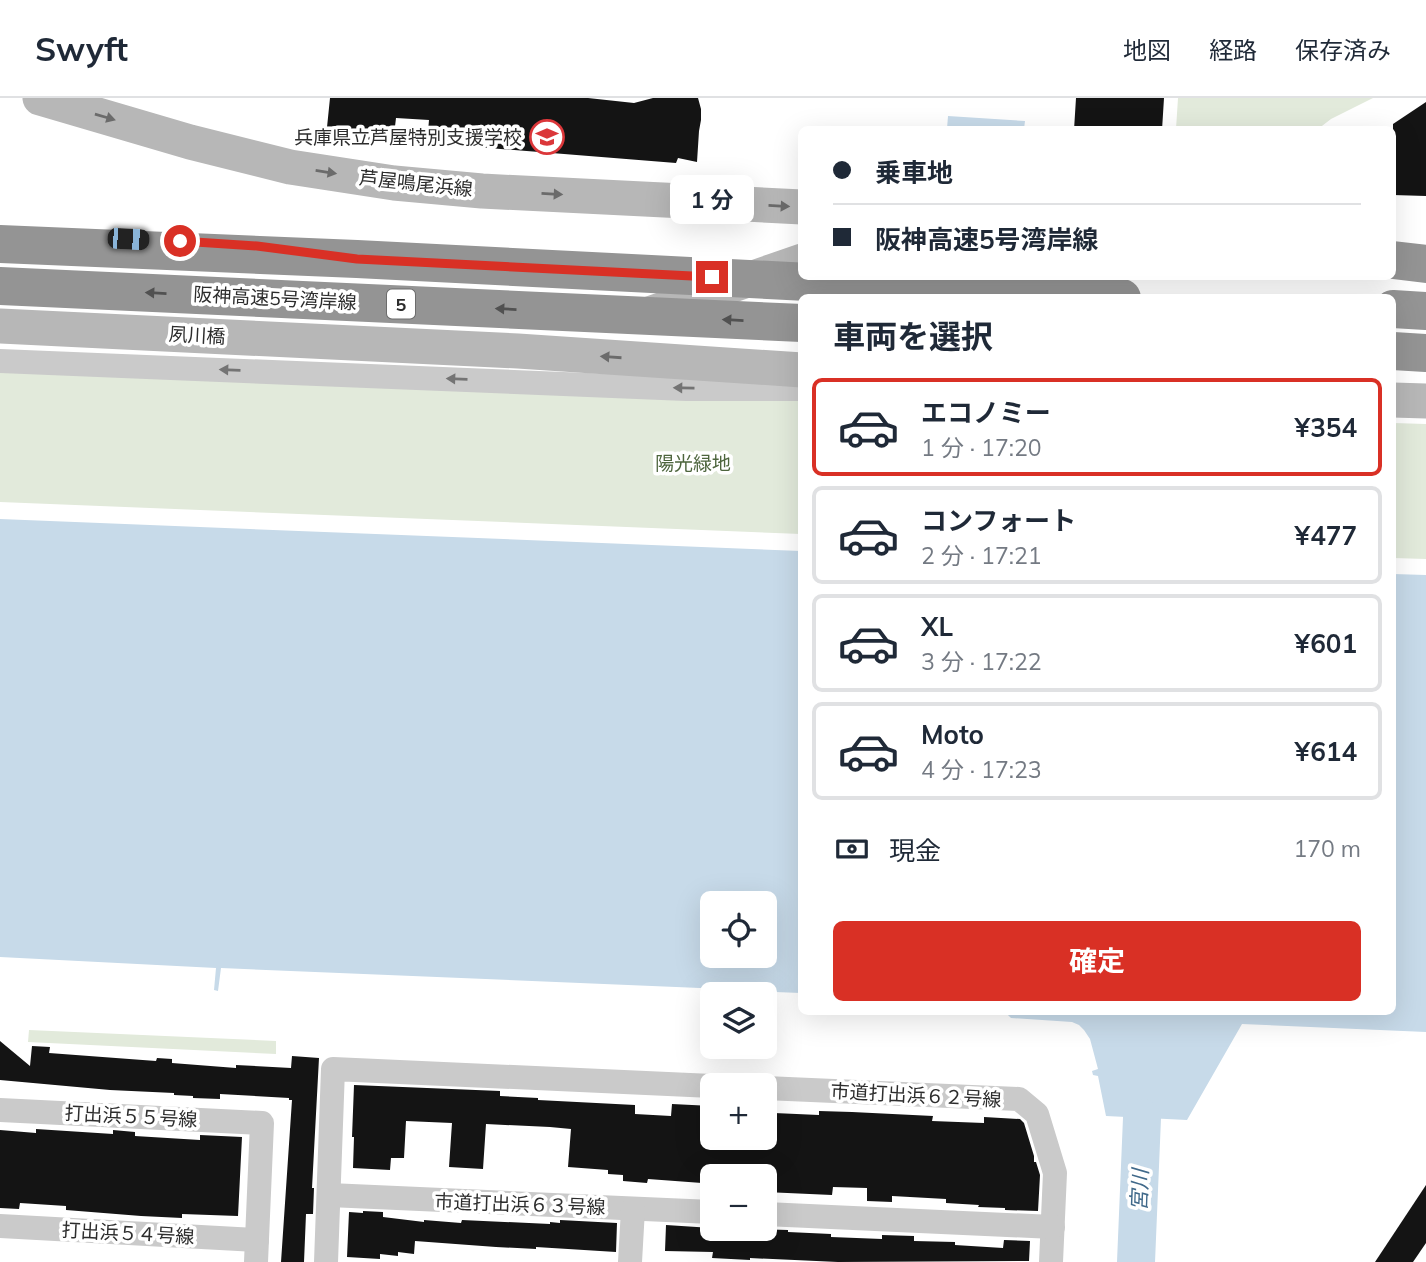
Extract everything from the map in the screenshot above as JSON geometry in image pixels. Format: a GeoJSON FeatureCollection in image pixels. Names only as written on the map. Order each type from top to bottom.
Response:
{"type":"FeatureCollection","features":[{"type":"Feature","properties":{"kind":"highway"},"geometry":{"type":"LineString","coordinates":[[0,230],[257,246],[357,259]]}},
{"type":"Feature","properties":{"kind":"highway","name":"5"},"geometry":{"type":"LineString","coordinates":[[0,244],[357,259],[1044,294]]}},
{"type":"Feature","properties":{"kind":"highway"},"geometry":{"type":"LineString","coordinates":[[1396,260],[1426,264]]}},
{"type":"Feature","properties":{"kind":"highway","name":"阪神高速5号湾岸線"},"geometry":{"type":"LineString","coordinates":[[0,286],[798,323]]}},
{"type":"Feature","properties":{"kind":"highway"},"geometry":{"type":"LineString","coordinates":[[1396,309],[1426,311]]}},
{"type":"Feature","properties":{"kind":"highway"},"geometry":{"type":"LineString","coordinates":[[1396,351],[1426,353]]}},
{"type":"Feature","properties":{"kind":"main road","name":"芦屋鳴尾浜線"},"geometry":{"type":"LineString","coordinates":[[40,98],[190,142],[290,167],[394,183],[482,191],[798,207]]}},
{"type":"Feature","properties":{"kind":"main road"},"geometry":{"type":"LineString","coordinates":[[1396,245],[1426,246]]}},
{"type":"Feature","properties":{"kind":"main road"},"geometry":{"type":"LineString","coordinates":[[517,351],[568,342],[798,262]]}},
{"type":"Feature","properties":{"kind":"main road","name":"夙川橋"},"geometry":{"type":"LineString","coordinates":[[0,326],[517,351]]}},
{"type":"Feature","properties":{"kind":"main road"},"geometry":{"type":"LineString","coordinates":[[517,351],[798,370]]}},
{"type":"Feature","properties":{"kind":"main road"},"geometry":{"type":"LineString","coordinates":[[1396,400],[1426,401]]}},
{"type":"Feature","properties":{"kind":"street"},"geometry":{"type":"LineString","coordinates":[[0,360],[686,388],[798,389]]}},
{"type":"Feature","properties":{"kind":"street"},"geometry":{"type":"LineString","coordinates":[[326,1262],[333,1069],[700,1085]]}},
{"type":"Feature","properties":{"kind":"street","name":"市道打出浜６２号線"},"geometry":{"type":"LineString","coordinates":[[777,1089],[1019,1099],[1037,1114],[1055,1173],[1051,1262]]}},
{"type":"Feature","properties":{"kind":"street","name":"打出浜５５号線"},"geometry":{"type":"LineString","coordinates":[[0,1110],[262,1123],[256,1251]]}},
{"type":"Feature","properties":{"kind":"street","name":"市道打出浜６３号線"},"geometry":{"type":"LineString","coordinates":[[329,1195],[700,1212]]}},
{"type":"Feature","properties":{"kind":"street"},"geometry":{"type":"LineString","coordinates":[[629,1262],[633,1209]]}},
{"type":"Feature","properties":{"kind":"street"},"geometry":{"type":"LineString","coordinates":[[777,1215],[1053,1227]]}},
{"type":"Feature","properties":{"kind":"street","name":"打出浜５４号線"},"geometry":{"type":"LineString","coordinates":[[0,1226],[256,1251]]}},
{"type":"Feature","properties":{"kind":"green space"},"geometry":{"type":"Polygon","coordinates":[[[1178,98],[1373,98],[1322,126],[1176,126],[1178,98]]]}},
{"type":"Feature","properties":{"kind":"green space","name":"陽光緑地"},"geometry":{"type":"Polygon","coordinates":[[[0,370],[798,400],[798,534],[0,502],[0,370]]]}},
{"type":"Feature","properties":{"kind":"green space"},"geometry":{"type":"Polygon","coordinates":[[[1396,423],[1426,424],[1426,559],[1396,558],[1396,423]]]}},
{"type":"Feature","properties":{"kind":"green space"},"geometry":{"type":"Polygon","coordinates":[[[29,1030],[276,1041],[276,1054],[28,1042],[29,1030]]]}},
{"type":"Feature","properties":{"kind":"water"},"geometry":{"type":"Polygon","coordinates":[[[948,116],[1025,121],[1024,126],[947,126],[948,116]]]}},
{"type":"Feature","properties":{"kind":"water"},"geometry":{"type":"Polygon","coordinates":[[[0,519],[798,551],[798,993],[777,992],[777,982],[700,982],[700,988],[221,968],[218,991],[214,990],[216,968],[0,957],[0,519]]]}},
{"type":"Feature","properties":{"kind":"water"},"geometry":{"type":"Polygon","coordinates":[[[1396,574],[1426,575],[1426,1032],[1242,1024],[1187,1120],[1106,1116],[1098,1076],[1093,1075],[1092,1071],[1098,1069],[1090,1039],[1084,1030],[1072,1022],[1011,1018],[1008,1015],[1396,1015],[1396,574]]]}},
{"type":"Feature","properties":{"kind":"building"},"geometry":{"type":"Polygon","coordinates":[[[330,98],[588,98],[634,103],[653,98],[698,98],[701,120],[697,162],[678,158],[676,163],[427,143],[429,120],[396,118],[391,143],[326,137],[330,98]]]}},
{"type":"Feature","properties":{"kind":"building"},"geometry":{"type":"Polygon","coordinates":[[[1076,98],[1164,98],[1162,126],[1074,126],[1076,98]]]}},
{"type":"Feature","properties":{"kind":"building"},"geometry":{"type":"Polygon","coordinates":[[[1426,102],[1426,196],[1396,195],[1396,126],[1393,124],[1426,102]]]}},
{"type":"Feature","properties":{"kind":"building"},"geometry":{"type":"Polygon","coordinates":[[[0,1041],[30,1066],[32,1046],[50,1047],[49,1053],[156,1061],[157,1058],[172,1059],[172,1063],[236,1068],[236,1065],[291,1068],[292,1056],[319,1058],[313,1214],[306,1214],[304,1262],[281,1262],[292,1100],[220,1094],[220,1099],[193,1098],[174,1093],[0,1080],[0,1041]]]}},
{"type":"Feature","properties":{"kind":"building"},"geometry":{"type":"Polygon","coordinates":[[[354,1085],[500,1091],[500,1096],[538,1100],[635,1105],[635,1114],[671,1116],[672,1104],[700,1105],[700,1150],[777,1150],[777,1113],[819,1115],[819,1111],[852,1112],[933,1116],[932,1121],[984,1123],[984,1117],[1020,1119],[1024,1123],[1040,1175],[1038,1211],[946,1203],[946,1199],[892,1196],[892,1202],[867,1201],[867,1188],[833,1187],[832,1195],[777,1193],[777,1164],[700,1164],[700,1183],[648,1179],[647,1183],[623,1181],[623,1175],[608,1174],[608,1170],[568,1167],[571,1129],[486,1124],[483,1169],[449,1167],[452,1123],[406,1121],[404,1158],[391,1158],[390,1170],[353,1168],[354,1085]]]}},
{"type":"Feature","properties":{"kind":"building"},"geometry":{"type":"Polygon","coordinates":[[[36,1129],[113,1134],[113,1130],[135,1132],[135,1136],[200,1140],[200,1135],[242,1137],[238,1216],[141,1216],[20,1203],[19,1209],[0,1208],[0,1130],[36,1133],[36,1129]]]}},
{"type":"Feature","properties":{"kind":"building"},"geometry":{"type":"Polygon","coordinates":[[[1426,1185],[1426,1243],[1413,1262],[1375,1262],[1426,1185]]]}},
{"type":"Feature","properties":{"kind":"building"},"geometry":{"type":"Polygon","coordinates":[[[349,1212],[383,1212],[383,1217],[424,1222],[461,1223],[462,1220],[550,1224],[560,1223],[560,1220],[617,1223],[616,1252],[415,1241],[414,1254],[380,1254],[380,1259],[347,1257],[349,1212]]]}},
{"type":"Feature","properties":{"kind":"building"},"geometry":{"type":"Polygon","coordinates":[[[666,1225],[700,1227],[700,1241],[777,1241],[777,1230],[831,1234],[831,1237],[882,1239],[882,1235],[914,1236],[914,1241],[955,1242],[955,1245],[1003,1248],[1004,1240],[1030,1241],[1029,1261],[750,1260],[712,1258],[713,1252],[665,1251],[666,1225]]]}},
{"type":"Feature","properties":{"kind":"waterway","name":"宮川"},"geometry":{"type":"LineString","coordinates":[[1136,1262],[1142,1118]]}},
{"type":"Feature","properties":{"kind":"place","name":"兵庫県立芦屋特別支援学校"},"geometry":{"type":"Point","coordinates":[547,137]}},
{"type":"Feature","properties":{"kind":"route"},"geometry":{"type":"LineString","coordinates":[[180,241],[257,246],[357,259],[712,277]]}}]}
